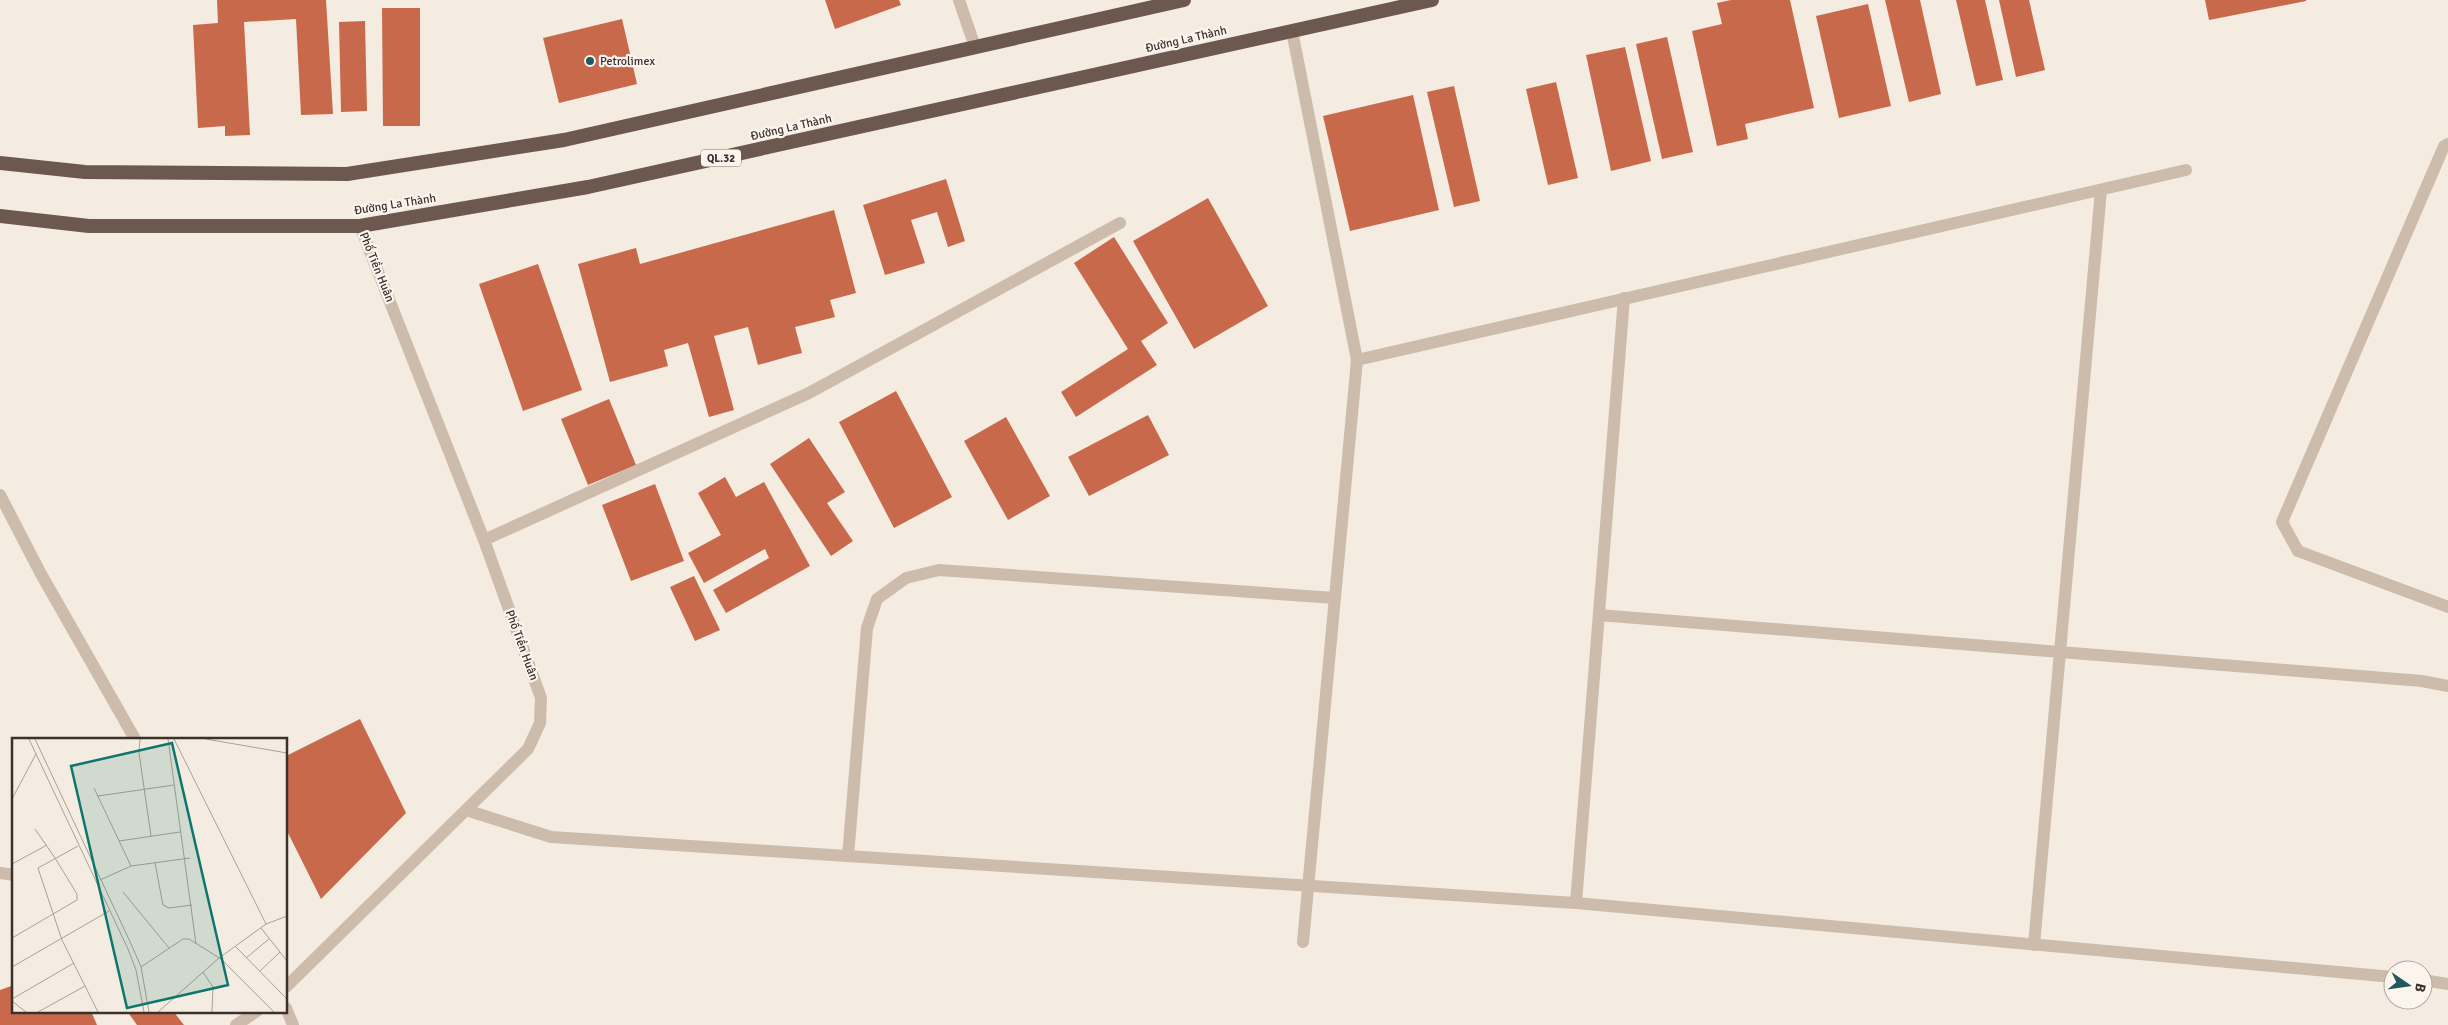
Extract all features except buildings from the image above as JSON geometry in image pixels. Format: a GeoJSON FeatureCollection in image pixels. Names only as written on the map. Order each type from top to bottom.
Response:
{"type":"FeatureCollection","features":[{"type":"Feature","properties":{"kind":"highway"},"geometry":{"type":"LineString","coordinates":[[0,164],[85,172],[347,174],[564,140],[1184,0]]}},
{"type":"Feature","properties":{"kind":"highway","name":"Đường La Thành"},"geometry":{"type":"LineString","coordinates":[[0,216],[89,226],[360,226],[588,187],[1432,0]]}},
{"type":"Feature","properties":{"kind":"street"},"geometry":{"type":"LineString","coordinates":[[959,0],[975,47]]}},
{"type":"Feature","properties":{"kind":"street"},"geometry":{"type":"LineString","coordinates":[[1292,31],[1357,360],[1303,942]]}},
{"type":"Feature","properties":{"kind":"street"},"geometry":{"type":"LineString","coordinates":[[2448,144],[2444,146],[2282,522],[2298,551],[2448,608]]}},
{"type":"Feature","properties":{"kind":"street"},"geometry":{"type":"LineString","coordinates":[[1357,360],[2186,170]]}},
{"type":"Feature","properties":{"kind":"street"},"geometry":{"type":"LineString","coordinates":[[2034,945],[2101,190]]}},
{"type":"Feature","properties":{"kind":"street"},"geometry":{"type":"LineString","coordinates":[[484,540],[809,393],[1120,224]]}},
{"type":"Feature","properties":{"kind":"street","name":"Phố Tiền Huân"},"geometry":{"type":"LineString","coordinates":[[288,985],[528,750],[540,723],[541,698],[484,540],[360,226]]}},
{"type":"Feature","properties":{"kind":"street"},"geometry":{"type":"LineString","coordinates":[[1576,903],[1624,298]]}},
{"type":"Feature","properties":{"kind":"street"},"geometry":{"type":"LineString","coordinates":[[0,495],[41,574],[134,738]]}},
{"type":"Feature","properties":{"kind":"street"},"geometry":{"type":"LineString","coordinates":[[848,856],[867,628],[877,599],[906,578],[939,570],[1335,598]]}},
{"type":"Feature","properties":{"kind":"street"},"geometry":{"type":"LineString","coordinates":[[1599,614],[2422,680],[2448,686]]}},
{"type":"Feature","properties":{"kind":"street"},"geometry":{"type":"LineString","coordinates":[[466,810],[551,837],[1576,903],[2383,977]]}},
{"type":"Feature","properties":{"kind":"street"},"geometry":{"type":"LineString","coordinates":[[2433,982],[2448,984]]}},
{"type":"Feature","properties":{"kind":"street"},"geometry":{"type":"LineString","coordinates":[[236,1025],[256,1012]]}},
{"type":"Feature","properties":{"kind":"street"},"geometry":{"type":"LineString","coordinates":[[288,1012],[293,1025]]}},
{"type":"Feature","properties":{"kind":"place","name":"Petrolimex"},"geometry":{"type":"Point","coordinates":[590,61]}}]}
